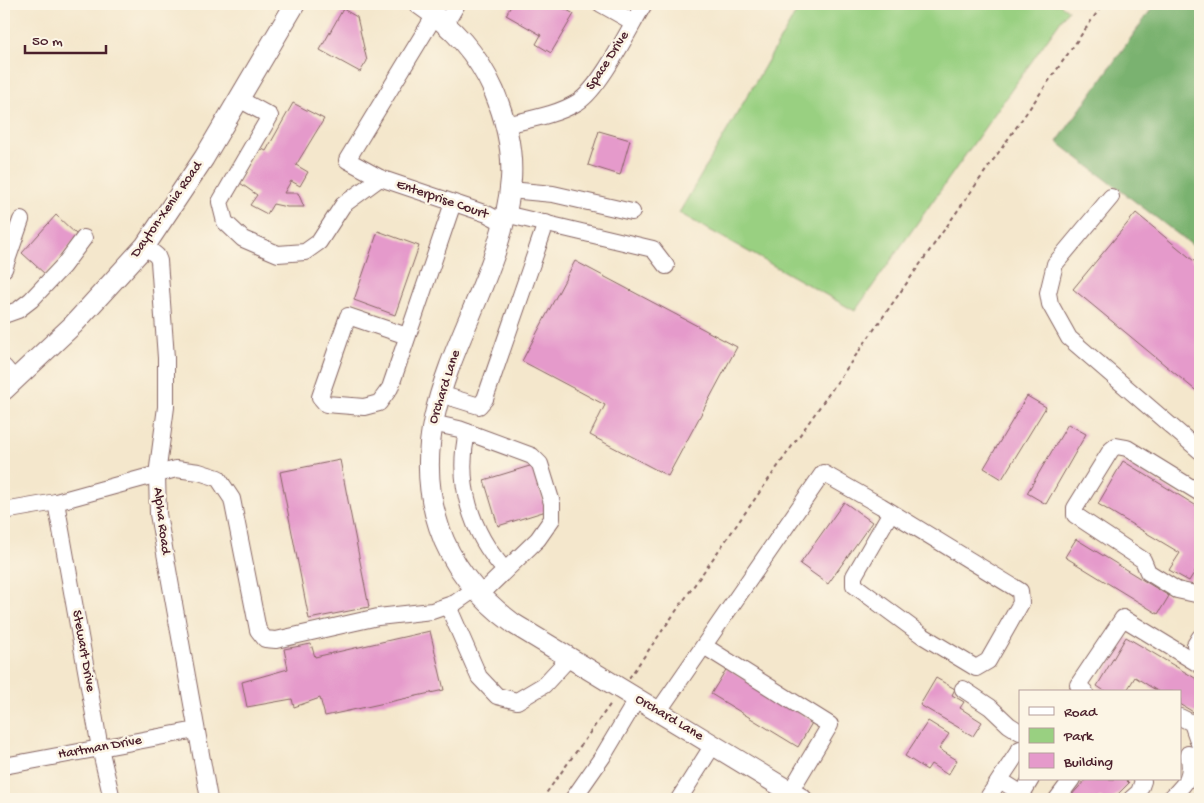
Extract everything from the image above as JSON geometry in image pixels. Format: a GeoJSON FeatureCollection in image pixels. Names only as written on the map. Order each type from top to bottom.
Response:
{"type":"FeatureCollection","features":[{"type":"Feature","properties":{"kind":"main road","name":"Dayton-Xenia Road"},"geometry":{"type":"LineString","coordinates":[[8,379],[73,326],[145,246],[204,158],[295,4]]}},
{"type":"Feature","properties":{"kind":"main road","name":"Orchard Lane"},"geometry":{"type":"LineString","coordinates":[[433,14],[478,62],[498,101],[506,125],[511,156],[510,190],[505,218],[493,256],[440,394],[432,423],[428,461],[432,505],[447,547],[463,574],[478,592],[514,624],[796,796]]}},
{"type":"Feature","properties":{"kind":"street"},"geometry":{"type":"LineString","coordinates":[[433,14],[457,4]]}},
{"type":"Feature","properties":{"kind":"street"},"geometry":{"type":"LineString","coordinates":[[602,4],[633,22]]}},
{"type":"Feature","properties":{"kind":"street","name":"Space Drive"},"geometry":{"type":"LineString","coordinates":[[506,125],[560,111],[586,96],[601,78],[644,4]]}},
{"type":"Feature","properties":{"kind":"street","name":"Enterprise Court"},"geometry":{"type":"LineString","coordinates":[[433,14],[347,160],[380,178],[487,214],[546,224],[653,249],[666,266]]}},
{"type":"Feature","properties":{"kind":"street"},"geometry":{"type":"LineString","coordinates":[[239,99],[270,116],[220,202],[225,222],[243,239],[278,254],[305,252],[319,242],[343,205],[380,178]]}},
{"type":"Feature","properties":{"kind":"street"},"geometry":{"type":"LineString","coordinates":[[510,190],[553,194],[632,212]]}},
{"type":"Feature","properties":{"kind":"street"},"geometry":{"type":"LineString","coordinates":[[1111,197],[1055,264],[1048,294],[1050,304],[1069,338],[1200,451]]}},
{"type":"Feature","properties":{"kind":"street"},"geometry":{"type":"LineString","coordinates":[[407,336],[348,316],[320,397],[326,404],[364,407],[379,403],[390,388],[453,203]]}},
{"type":"Feature","properties":{"kind":"street"},"geometry":{"type":"LineString","coordinates":[[4,269],[21,220]]}},
{"type":"Feature","properties":{"kind":"street"},"geometry":{"type":"LineString","coordinates":[[440,394],[479,406],[485,398],[546,224]]}},
{"type":"Feature","properties":{"kind":"street"},"geometry":{"type":"LineString","coordinates":[[4,315],[18,310],[31,300],[63,266],[84,238]]}},
{"type":"Feature","properties":{"kind":"street","name":"Alpha Road"},"geometry":{"type":"LineString","coordinates":[[145,246],[157,256],[159,261],[166,358],[166,407],[157,475],[158,514],[209,799]]}},
{"type":"Feature","properties":{"kind":"street"},"geometry":{"type":"LineString","coordinates":[[4,511],[56,502],[176,469],[199,472],[218,478],[232,499],[258,630],[265,639],[276,640],[378,617],[432,611],[478,592],[506,570],[538,539],[552,518],[552,503],[540,464],[532,456],[467,432],[432,423]]}},
{"type":"Feature","properties":{"kind":"street"},"geometry":{"type":"LineString","coordinates":[[467,432],[463,450],[463,477],[468,506],[480,534],[494,558],[506,570]]}},
{"type":"Feature","properties":{"kind":"street"},"geometry":{"type":"LineString","coordinates":[[1200,493],[1127,448],[1116,446],[1111,450],[1075,508],[1076,515],[1143,560],[1148,572],[1177,590],[1200,595]]}},
{"type":"Feature","properties":{"kind":"street"},"geometry":{"type":"LineString","coordinates":[[658,712],[824,473],[891,512],[1020,591],[1022,603],[988,661],[976,668],[923,636],[854,585],[854,576],[891,512]]}},
{"type":"Feature","properties":{"kind":"street","name":"Stewart Drive"},"geometry":{"type":"LineString","coordinates":[[56,502],[100,748],[112,799]]}},
{"type":"Feature","properties":{"kind":"street"},"geometry":{"type":"LineString","coordinates":[[448,606],[479,677],[497,696],[517,701],[544,685],[569,658]]}},
{"type":"Feature","properties":{"kind":"street"},"geometry":{"type":"LineString","coordinates":[[1083,690],[1078,685],[1123,618],[1200,665]]}},
{"type":"Feature","properties":{"kind":"street"},"geometry":{"type":"LineString","coordinates":[[704,646],[830,724],[796,796]]}},
{"type":"Feature","properties":{"kind":"street"},"geometry":{"type":"LineString","coordinates":[[963,689],[990,707],[1009,725],[1019,731]]}},
{"type":"Feature","properties":{"kind":"street"},"geometry":{"type":"LineString","coordinates":[[573,799],[603,756],[629,694]]}},
{"type":"Feature","properties":{"kind":"street"},"geometry":{"type":"LineString","coordinates":[[1170,799],[1188,780],[1190,770],[1192,723],[1182,718]]}},
{"type":"Feature","properties":{"kind":"street","name":"Hartman Drive"},"geometry":{"type":"LineString","coordinates":[[4,766],[196,730]]}},
{"type":"Feature","properties":{"kind":"street"},"geometry":{"type":"LineString","coordinates":[[679,799],[713,745]]}},
{"type":"Feature","properties":{"kind":"street"},"geometry":{"type":"LineString","coordinates":[[987,799],[1019,751]]}},
{"type":"Feature","properties":{"kind":"street"},"geometry":{"type":"LineString","coordinates":[[1000,780],[1021,796],[1030,780]]}},
{"type":"Feature","properties":{"kind":"street"},"geometry":{"type":"LineString","coordinates":[[1057,799],[1071,780]]}},
{"type":"Feature","properties":{"kind":"street"},"geometry":{"type":"LineString","coordinates":[[1131,799],[1139,792],[1143,780]]}},
{"type":"Feature","properties":{"kind":"path"},"geometry":{"type":"LineString","coordinates":[[542,799],[629,694],[1103,4]]}},
{"type":"Feature","properties":{"kind":"green space"},"geometry":{"type":"Polygon","coordinates":[[[801,4],[1059,4],[1068,10],[855,311],[679,213],[801,4]]]}},
{"type":"Feature","properties":{"kind":"green space"},"geometry":{"type":"Polygon","coordinates":[[[1155,4],[1200,4],[1200,251],[1057,142],[1155,4]]]}},
{"type":"Feature","properties":{"kind":"building"},"geometry":{"type":"Polygon","coordinates":[[[512,4],[556,4],[574,14],[551,53],[536,44],[541,35],[506,15],[512,4]]]}},
{"type":"Feature","properties":{"kind":"building"},"geometry":{"type":"Polygon","coordinates":[[[343,9],[357,17],[367,61],[360,72],[320,50],[343,9]]]}},
{"type":"Feature","properties":{"kind":"building"},"geometry":{"type":"Polygon","coordinates":[[[293,103],[324,119],[296,165],[308,172],[300,186],[291,181],[284,193],[298,193],[304,207],[287,207],[273,204],[267,214],[250,205],[257,195],[240,183],[260,148],[266,151],[293,103]]]}},
{"type":"Feature","properties":{"kind":"building"},"geometry":{"type":"Polygon","coordinates":[[[599,131],[630,140],[620,175],[588,165],[599,131]]]}},
{"type":"Feature","properties":{"kind":"building"},"geometry":{"type":"Polygon","coordinates":[[[1136,213],[1200,266],[1200,394],[1073,289],[1136,213]]]}},
{"type":"Feature","properties":{"kind":"building"},"geometry":{"type":"Polygon","coordinates":[[[56,215],[78,236],[45,274],[22,253],[56,215]]]}},
{"type":"Feature","properties":{"kind":"building"},"geometry":{"type":"Polygon","coordinates":[[[378,231],[419,246],[395,315],[354,300],[378,231]]]}},
{"type":"Feature","properties":{"kind":"building"},"geometry":{"type":"Polygon","coordinates":[[[575,261],[737,347],[668,476],[590,435],[605,405],[522,361],[575,261]]]}},
{"type":"Feature","properties":{"kind":"building"},"geometry":{"type":"Polygon","coordinates":[[[1027,396],[1046,407],[1002,479],[984,468],[1027,396]]]}},
{"type":"Feature","properties":{"kind":"building"},"geometry":{"type":"Polygon","coordinates":[[[1068,424],[1086,434],[1046,504],[1027,493],[1068,424]]]}},
{"type":"Feature","properties":{"kind":"building"},"geometry":{"type":"Polygon","coordinates":[[[340,460],[369,607],[309,619],[280,472],[340,460]]]}},
{"type":"Feature","properties":{"kind":"building"},"geometry":{"type":"Polygon","coordinates":[[[1123,461],[1200,508],[1200,563],[1189,581],[1169,570],[1180,553],[1098,504],[1123,461]]]}},
{"type":"Feature","properties":{"kind":"building"},"geometry":{"type":"Polygon","coordinates":[[[533,465],[546,511],[498,526],[484,480],[533,465]]]}},
{"type":"Feature","properties":{"kind":"building"},"geometry":{"type":"Polygon","coordinates":[[[844,502],[872,522],[828,584],[800,564],[844,502]]]}},
{"type":"Feature","properties":{"kind":"building"},"geometry":{"type":"Polygon","coordinates":[[[1076,539],[1169,596],[1158,614],[1065,557],[1076,539]]]}},
{"type":"Feature","properties":{"kind":"building"},"geometry":{"type":"Polygon","coordinates":[[[430,631],[444,690],[325,716],[320,698],[294,707],[292,699],[247,707],[242,682],[288,669],[284,649],[311,644],[315,657],[430,631]]]}},
{"type":"Feature","properties":{"kind":"building"},"geometry":{"type":"Polygon","coordinates":[[[1126,637],[1200,681],[1200,716],[1182,705],[1182,690],[1156,690],[1135,677],[1127,690],[1103,690],[1097,686],[1126,637]]]}},
{"type":"Feature","properties":{"kind":"building"},"geometry":{"type":"Polygon","coordinates":[[[727,668],[813,721],[798,747],[711,694],[727,668]]]}},
{"type":"Feature","properties":{"kind":"building"},"geometry":{"type":"Polygon","coordinates":[[[936,678],[955,689],[952,695],[964,702],[960,708],[982,722],[973,736],[920,705],[936,678]]]}},
{"type":"Feature","properties":{"kind":"building"},"geometry":{"type":"Polygon","coordinates":[[[928,721],[949,734],[939,749],[957,760],[948,775],[931,764],[927,770],[905,756],[928,721]]]}},
{"type":"Feature","properties":{"kind":"building"},"geometry":{"type":"Polygon","coordinates":[[[1085,780],[1126,780],[1129,783],[1113,799],[1103,799],[1100,797],[1098,799],[1073,799],[1070,797],[1085,780]]]}}]}
